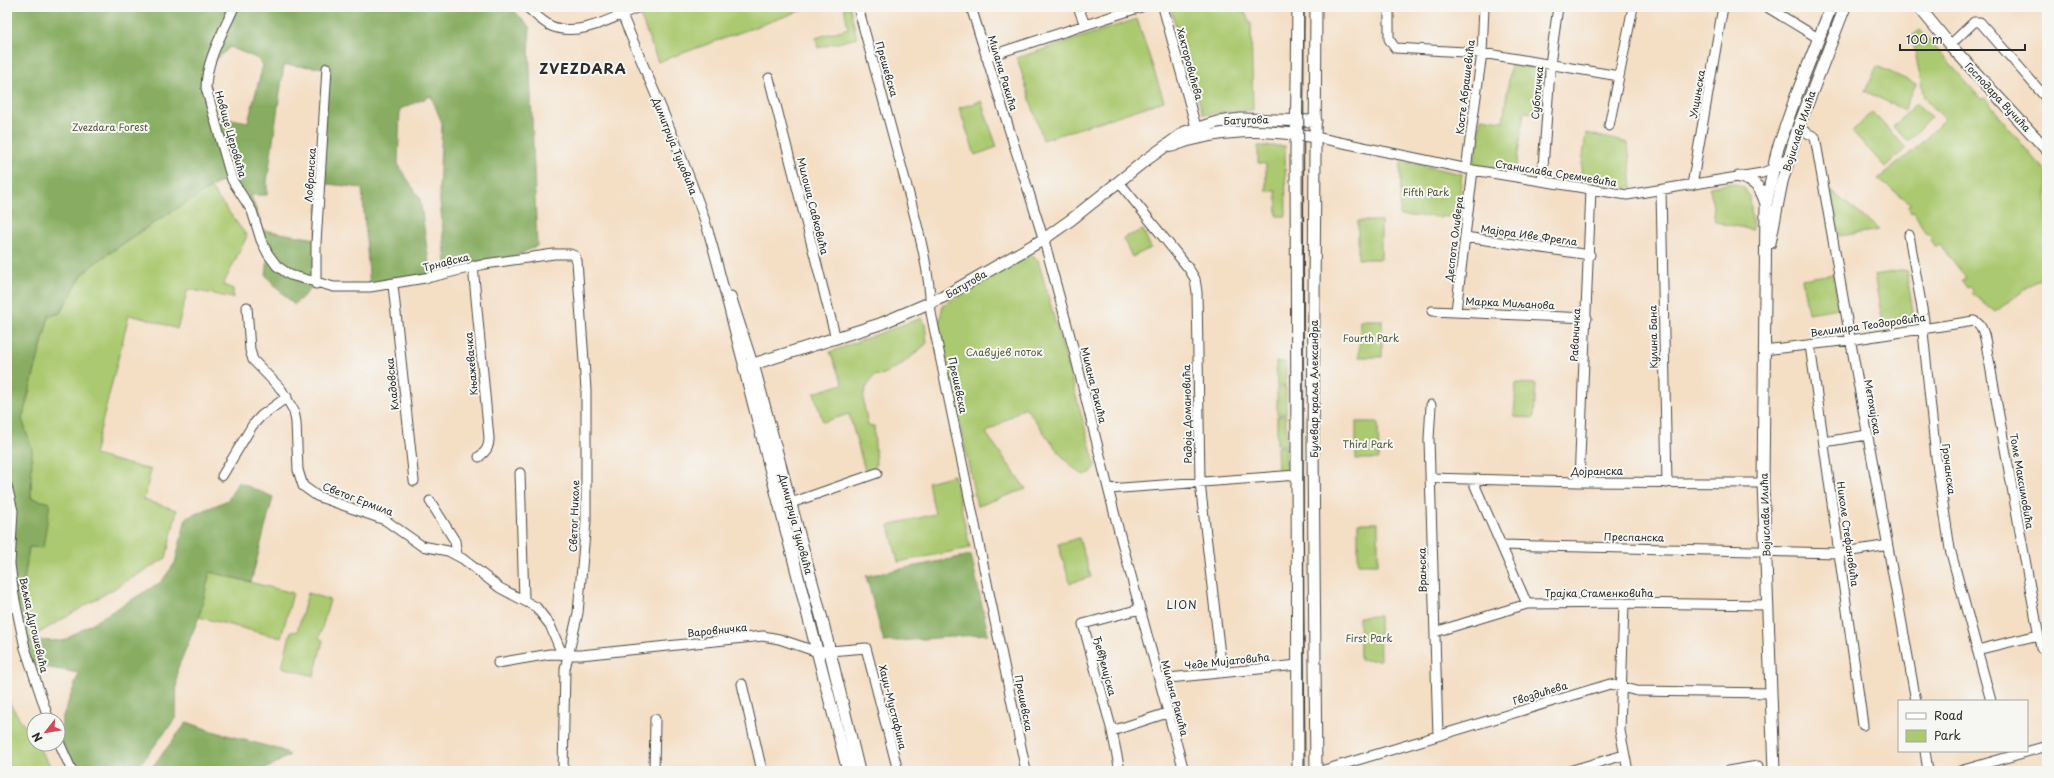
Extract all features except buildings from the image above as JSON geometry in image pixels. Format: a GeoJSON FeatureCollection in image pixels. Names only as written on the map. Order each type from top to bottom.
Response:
{"type":"FeatureCollection","features":[{"type":"Feature","properties":{"kind":"main road","name":"Булевар краља Александра"},"geometry":{"type":"LineString","coordinates":[[1298,7],[1298,771]]}},
{"type":"Feature","properties":{"kind":"main road","name":"Булевар краља Александра"},"geometry":{"type":"LineString","coordinates":[[1316,7],[1313,448],[1316,771]]}},
{"type":"Feature","properties":{"kind":"main road","name":"Војислава Илића"},"geometry":{"type":"LineString","coordinates":[[1774,771],[1763,483],[1766,205],[1772,170],[1791,109],[1831,7]]}},
{"type":"Feature","properties":{"kind":"main road","name":"Војислава Илића"},"geometry":{"type":"LineString","coordinates":[[1766,259],[1789,156],[1798,128],[1845,7]]}},
{"type":"Feature","properties":{"kind":"main road","name":"Господара Вучића"},"geometry":{"type":"LineString","coordinates":[[1919,7],[1950,45],[2047,150]]}},
{"type":"Feature","properties":{"kind":"main road","name":"Батутова"},"geometry":{"type":"LineString","coordinates":[[749,366],[892,320],[931,303],[1044,239],[1185,132],[1196,127],[1217,122],[1241,119],[1316,121]]}},
{"type":"Feature","properties":{"kind":"main road","name":"Батутова"},"geometry":{"type":"LineString","coordinates":[[1161,150],[1193,138],[1216,133],[1263,131],[1315,137]]}},
{"type":"Feature","properties":{"kind":"main road"},"geometry":{"type":"LineString","coordinates":[[1739,177],[1751,180],[1758,185],[1766,205]]}},
{"type":"Feature","properties":{"kind":"main road","name":"Димитрија Туцовића"},"geometry":{"type":"LineString","coordinates":[[749,366],[791,503],[859,771]]}},
{"type":"Feature","properties":{"kind":"main road","name":"Димитрија Туцовића"},"geometry":{"type":"LineString","coordinates":[[749,366],[848,771]]}},
{"type":"Feature","properties":{"kind":"street","name":"Новице Церовића"},"geometry":{"type":"LineString","coordinates":[[234,7],[210,61],[206,86],[230,176],[237,190],[251,207],[261,240],[273,261],[290,275],[316,284]]}},
{"type":"Feature","properties":{"kind":"street"},"geometry":{"type":"LineString","coordinates":[[527,7],[545,22],[564,29],[583,28],[620,10],[639,7]]}},
{"type":"Feature","properties":{"kind":"street","name":"Прешевска"},"geometry":{"type":"LineString","coordinates":[[858,7],[883,94],[919,233],[931,296],[931,313],[1026,771]]}},
{"type":"Feature","properties":{"kind":"street","name":"Милана Ракића"},"geometry":{"type":"LineString","coordinates":[[971,7],[1044,239],[1140,609],[1184,771]]}},
{"type":"Feature","properties":{"kind":"street"},"geometry":{"type":"LineString","coordinates":[[1078,7],[1085,25]]}},
{"type":"Feature","properties":{"kind":"street"},"geometry":{"type":"LineString","coordinates":[[986,57],[1141,7]]}},
{"type":"Feature","properties":{"kind":"street","name":"Хекторовићева"},"geometry":{"type":"LineString","coordinates":[[1163,7],[1196,127]]}},
{"type":"Feature","properties":{"kind":"street"},"geometry":{"type":"LineString","coordinates":[[1389,7],[1389,39],[1391,45],[1400,49],[1482,53],[1551,63],[1619,76]]}},
{"type":"Feature","properties":{"kind":"street","name":"Косте Абрашевића"},"geometry":{"type":"LineString","coordinates":[[1469,170],[1482,53],[1484,7]]}},
{"type":"Feature","properties":{"kind":"street","name":"Суботичка"},"geometry":{"type":"LineString","coordinates":[[1542,181],[1551,63],[1558,7]]}},
{"type":"Feature","properties":{"kind":"street"},"geometry":{"type":"LineString","coordinates":[[1609,126],[1633,7]]}},
{"type":"Feature","properties":{"kind":"street","name":"Улцињска"},"geometry":{"type":"LineString","coordinates":[[1692,185],[1723,7]]}},
{"type":"Feature","properties":{"kind":"street"},"geometry":{"type":"LineString","coordinates":[[1767,7],[1818,38]]}},
{"type":"Feature","properties":{"kind":"street","name":"Димитрија Туцовића"},"geometry":{"type":"LineString","coordinates":[[620,10],[691,184],[723,280],[726,297],[749,366]]}},
{"type":"Feature","properties":{"kind":"street"},"geometry":{"type":"LineString","coordinates":[[1950,45],[1974,22],[1980,22],[2047,99]]}},
{"type":"Feature","properties":{"kind":"street","name":"Ловранска"},"geometry":{"type":"LineString","coordinates":[[316,284],[316,243],[328,68]]}},
{"type":"Feature","properties":{"kind":"street","name":"Милоша Савковића"},"geometry":{"type":"LineString","coordinates":[[769,78],[836,339]]}},
{"type":"Feature","properties":{"kind":"street","name":"Метохијска"},"geometry":{"type":"LineString","coordinates":[[1798,128],[1816,137],[1886,546],[1916,700]]}},
{"type":"Feature","properties":{"kind":"street","name":"Станислава Сремчевића"},"geometry":{"type":"LineString","coordinates":[[1315,137],[1469,170],[1628,195],[1739,177],[1772,170],[1789,156]]}},
{"type":"Feature","properties":{"kind":"street","name":"Деспота Оливера"},"geometry":{"type":"LineString","coordinates":[[1456,311],[1465,237],[1469,170]]}},
{"type":"Feature","properties":{"kind":"street","name":"Радоја Домановића"},"geometry":{"type":"LineString","coordinates":[[1119,182],[1195,278],[1200,483],[1222,672]]}},
{"type":"Feature","properties":{"kind":"street","name":"Раваничка"},"geometry":{"type":"LineString","coordinates":[[1579,482],[1590,255],[1591,189]]}},
{"type":"Feature","properties":{"kind":"street","name":"Кулина Бана"},"geometry":{"type":"LineString","coordinates":[[1661,190],[1667,482]]}},
{"type":"Feature","properties":{"kind":"street","name":"Грочанска"},"geometry":{"type":"LineString","coordinates":[[1909,235],[1924,320],[1923,328],[1944,517],[1952,563],[1991,700]]}},
{"type":"Feature","properties":{"kind":"street","name":"Мајора Иве Фрегла"},"geometry":{"type":"LineString","coordinates":[[1465,237],[1590,255]]}},
{"type":"Feature","properties":{"kind":"street","name":"Трнавска"},"geometry":{"type":"LineString","coordinates":[[316,284],[334,287],[392,284],[431,277],[473,266],[570,254],[575,256],[577,261]]}},
{"type":"Feature","properties":{"kind":"street","name":"Светог Николе"},"geometry":{"type":"LineString","coordinates":[[563,771],[564,677],[578,613],[586,522],[586,390],[577,261]]}},
{"type":"Feature","properties":{"kind":"street","name":"Књажевачка"},"geometry":{"type":"LineString","coordinates":[[473,266],[489,438],[489,446],[479,457]]}},
{"type":"Feature","properties":{"kind":"street","name":"Кладовска"},"geometry":{"type":"LineString","coordinates":[[392,284],[414,481]]}},
{"type":"Feature","properties":{"kind":"street","name":"Светог Ермила"},"geometry":{"type":"LineString","coordinates":[[247,307],[250,350],[253,360],[287,397],[296,422],[299,475],[303,486],[308,491],[385,520],[422,546],[448,551],[457,555],[500,588],[524,599],[540,612],[550,625],[560,649],[568,654]]}},
{"type":"Feature","properties":{"kind":"street","name":"Марка Миљанова"},"geometry":{"type":"LineString","coordinates":[[1432,310],[1587,318]]}},
{"type":"Feature","properties":{"kind":"street","name":"Велимира Теодоровића"},"geometry":{"type":"LineString","coordinates":[[1764,350],[1850,340],[1974,321]]}},
{"type":"Feature","properties":{"kind":"street","name":"Томе Максимовића"},"geometry":{"type":"LineString","coordinates":[[1974,321],[1982,328],[1989,360],[2041,648]]}},
{"type":"Feature","properties":{"kind":"street","name":"Николе Стефановића"},"geometry":{"type":"LineString","coordinates":[[1810,345],[1863,725]]}},
{"type":"Feature","properties":{"kind":"street"},"geometry":{"type":"LineString","coordinates":[[222,476],[252,426],[261,416],[287,397]]}},
{"type":"Feature","properties":{"kind":"street","name":"Врањска"},"geometry":{"type":"LineString","coordinates":[[1431,405],[1429,439],[1438,735]]}},
{"type":"Feature","properties":{"kind":"street"},"geometry":{"type":"LineString","coordinates":[[1824,442],[1868,435]]}},
{"type":"Feature","properties":{"kind":"street"},"geometry":{"type":"LineString","coordinates":[[520,472],[524,599]]}},
{"type":"Feature","properties":{"kind":"street"},"geometry":{"type":"LineString","coordinates":[[791,503],[877,473]]}},
{"type":"Feature","properties":{"kind":"street"},"geometry":{"type":"LineString","coordinates":[[1109,489],[1297,475]]}},
{"type":"Feature","properties":{"kind":"street","name":"Дојранска"},"geometry":{"type":"LineString","coordinates":[[1430,478],[1579,482],[1763,483]]}},
{"type":"Feature","properties":{"kind":"street"},"geometry":{"type":"LineString","coordinates":[[1472,479],[1527,604]]}},
{"type":"Feature","properties":{"kind":"street","name":"Вељка Дугошевића"},"geometry":{"type":"LineString","coordinates":[[7,486],[12,511],[10,564],[14,596],[25,648],[46,712]]}},
{"type":"Feature","properties":{"kind":"street"},"geometry":{"type":"LineString","coordinates":[[430,501],[455,541],[457,555]]}},
{"type":"Feature","properties":{"kind":"street","name":"Преспанска"},"geometry":{"type":"LineString","coordinates":[[1501,546],[1839,553],[1886,546]]}},
{"type":"Feature","properties":{"kind":"street"},"geometry":{"type":"LineString","coordinates":[[1624,603],[1620,731],[1628,771]]}},
{"type":"Feature","properties":{"kind":"street","name":"Трајка Стаменковића"},"geometry":{"type":"LineString","coordinates":[[1435,632],[1527,604],[1624,603],[1768,605]]}},
{"type":"Feature","properties":{"kind":"street","name":"Ђевђелијска"},"geometry":{"type":"LineString","coordinates":[[1120,771],[1112,730],[1083,624],[1140,609]]}},
{"type":"Feature","properties":{"kind":"street"},"geometry":{"type":"LineString","coordinates":[[1977,650],[2038,635]]}},
{"type":"Feature","properties":{"kind":"street","name":"Варовничка"},"geometry":{"type":"LineString","coordinates":[[498,662],[550,654],[581,656],[763,636],[779,639],[818,652],[866,648]]}},
{"type":"Feature","properties":{"kind":"street","name":"Хаџи-Мустафина"},"geometry":{"type":"LineString","coordinates":[[866,648],[898,771]]}},
{"type":"Feature","properties":{"kind":"street","name":"Чеде Мијатовића"},"geometry":{"type":"LineString","coordinates":[[1159,679],[1298,665]]}},
{"type":"Feature","properties":{"kind":"street","name":"Гвоздићева"},"geometry":{"type":"LineString","coordinates":[[1321,771],[1614,683],[1633,691],[1771,693]]}},
{"type":"Feature","properties":{"kind":"street"},"geometry":{"type":"LineString","coordinates":[[742,684],[762,771]]}},
{"type":"Feature","properties":{"kind":"street"},"geometry":{"type":"LineString","coordinates":[[1112,730],[1168,713]]}},
{"type":"Feature","properties":{"kind":"street"},"geometry":{"type":"LineString","coordinates":[[654,771],[655,719]]}},
{"type":"Feature","properties":{"kind":"street"},"geometry":{"type":"LineString","coordinates":[[2028,750],[2047,746]]}},
{"type":"Feature","properties":{"kind":"street"},"geometry":{"type":"LineString","coordinates":[[63,752],[72,771]]}},
{"type":"Feature","properties":{"kind":"street"},"geometry":{"type":"LineString","coordinates":[[1925,752],[1928,771]]}},
{"type":"Feature","properties":{"kind":"street"},"geometry":{"type":"LineString","coordinates":[[1960,771],[1978,768],[2006,754],[2016,752]]}},
{"type":"Feature","properties":{"kind":"street"},"geometry":{"type":"LineString","coordinates":[[1569,771],[1624,755]]}},
{"type":"Feature","properties":{"kind":"street"},"geometry":{"type":"LineString","coordinates":[[1728,771],[1758,766]]}},
{"type":"Feature","properties":{"kind":"green space","name":"Zvezdara Forest"},"geometry":{"type":"Polygon","coordinates":[[[7,7],[511,7],[530,28],[529,43],[537,246],[510,259],[447,273],[439,191],[442,123],[431,96],[400,109],[398,164],[420,199],[431,277],[370,287],[362,188],[320,183],[316,284],[294,305],[266,276],[268,254],[253,213],[230,176],[148,226],[95,263],[82,275],[60,313],[49,316],[22,419],[32,449],[31,498],[50,503],[43,548],[29,547],[21,601],[27,640],[63,641],[161,582],[175,563],[186,518],[228,500],[238,482],[273,497],[251,582],[210,572],[199,617],[177,670],[176,718],[141,763],[123,771],[75,771],[66,751],[66,712],[65,712],[79,673],[31,665],[7,564],[7,7]],[[230,47],[208,67],[207,74],[214,116],[248,122],[263,65],[256,58],[230,47]],[[284,65],[267,182],[267,195],[251,195],[263,230],[316,239],[327,68],[284,65]]]}},
{"type":"Feature","properties":{"kind":"green space"},"geometry":{"type":"Polygon","coordinates":[[[661,7],[811,7],[658,62],[640,15],[661,7]]]}},
{"type":"Feature","properties":{"kind":"green space"},"geometry":{"type":"Polygon","coordinates":[[[844,7],[850,7],[857,38],[818,48],[816,38],[848,28],[844,7]]]}},
{"type":"Feature","properties":{"kind":"green space"},"geometry":{"type":"Polygon","coordinates":[[[1170,7],[1234,7],[1245,13],[1251,24],[1253,110],[1203,114],[1170,7]]]}},
{"type":"Feature","properties":{"kind":"green space"},"geometry":{"type":"Polygon","coordinates":[[[1137,19],[1164,101],[1043,140],[1017,58],[1137,19]]]}},
{"type":"Feature","properties":{"kind":"green space"},"geometry":{"type":"Polygon","coordinates":[[[1920,30],[1981,99],[1985,98],[2038,164],[2040,163],[2047,173],[2047,273],[1995,312],[1972,293],[1974,291],[1970,286],[1967,288],[1962,281],[1966,278],[1940,244],[1935,247],[1930,240],[1932,238],[1928,233],[1926,234],[1914,212],[1911,213],[1908,206],[1912,204],[1878,179],[1913,151],[1945,119],[1924,98],[1912,36],[1920,30]]]}},
{"type":"Feature","properties":{"kind":"green space"},"geometry":{"type":"Polygon","coordinates":[[[1511,64],[1545,70],[1541,114],[1524,112],[1515,175],[1473,168],[1481,118],[1503,121],[1511,64]]]}},
{"type":"Feature","properties":{"kind":"green space"},"geometry":{"type":"Polygon","coordinates":[[[1877,66],[1916,84],[1904,110],[1865,91],[1877,66]]]}},
{"type":"Feature","properties":{"kind":"green space"},"geometry":{"type":"Polygon","coordinates":[[[981,101],[997,147],[975,155],[959,108],[981,101]]]}},
{"type":"Feature","properties":{"kind":"green space"},"geometry":{"type":"Polygon","coordinates":[[[1916,103],[1931,117],[1908,141],[1893,127],[1916,103]]]}},
{"type":"Feature","properties":{"kind":"green space"},"geometry":{"type":"Polygon","coordinates":[[[1872,112],[1906,148],[1885,167],[1852,131],[1872,112]]]}},
{"type":"Feature","properties":{"kind":"green space"},"geometry":{"type":"Polygon","coordinates":[[[1586,133],[1628,143],[1632,188],[1580,180],[1586,133]]]}},
{"type":"Feature","properties":{"kind":"green space"},"geometry":{"type":"Polygon","coordinates":[[[1258,146],[1285,146],[1286,216],[1277,216],[1276,191],[1266,191],[1266,164],[1258,163],[1258,146]]]}},
{"type":"Feature","properties":{"kind":"green space","name":"Fifth Park"},"geometry":{"type":"Polygon","coordinates":[[[1401,161],[1462,174],[1457,217],[1400,216],[1401,161]]]}},
{"type":"Feature","properties":{"kind":"green space"},"geometry":{"type":"Polygon","coordinates":[[[1732,183],[1744,188],[1750,197],[1753,230],[1715,222],[1710,187],[1732,183]]]}},
{"type":"Feature","properties":{"kind":"green space"},"geometry":{"type":"Polygon","coordinates":[[[209,186],[247,236],[223,285],[233,289],[233,298],[188,289],[177,329],[154,321],[129,315],[94,455],[151,470],[144,500],[177,510],[166,558],[27,640],[21,601],[29,547],[49,503],[31,498],[32,449],[22,419],[49,316],[60,313],[82,275],[95,263],[209,186]]]}},
{"type":"Feature","properties":{"kind":"green space"},"geometry":{"type":"Polygon","coordinates":[[[1831,191],[1880,230],[1839,236],[1831,191]]]}},
{"type":"Feature","properties":{"kind":"green space"},"geometry":{"type":"Polygon","coordinates":[[[1358,221],[1381,221],[1381,259],[1358,259],[1358,221]]]}},
{"type":"Feature","properties":{"kind":"green space"},"geometry":{"type":"Polygon","coordinates":[[[1143,230],[1151,248],[1132,257],[1123,238],[1143,230]]]}},
{"type":"Feature","properties":{"kind":"green space","name":"Славујев поток"},"geometry":{"type":"Polygon","coordinates":[[[1030,255],[1038,260],[1095,466],[1092,472],[1086,475],[1076,470],[1060,454],[1025,407],[986,433],[1026,489],[977,506],[939,324],[943,305],[1030,255]]]}},
{"type":"Feature","properties":{"kind":"green space"},"geometry":{"type":"Polygon","coordinates":[[[1906,270],[1914,318],[1883,324],[1874,275],[1906,270]]]}},
{"type":"Feature","properties":{"kind":"green space"},"geometry":{"type":"Polygon","coordinates":[[[1833,274],[1839,308],[1808,313],[1802,279],[1833,274]]]}},
{"type":"Feature","properties":{"kind":"green space"},"geometry":{"type":"Polygon","coordinates":[[[921,318],[925,324],[927,343],[899,366],[879,376],[875,375],[866,388],[864,394],[864,405],[868,426],[874,426],[876,465],[873,470],[866,474],[849,414],[823,422],[814,393],[843,384],[830,352],[921,318]]]}},
{"type":"Feature","properties":{"kind":"green space","name":"Fourth Park"},"geometry":{"type":"Polygon","coordinates":[[[1360,320],[1382,320],[1382,357],[1359,357],[1360,320]]]}},
{"type":"Feature","properties":{"kind":"green space"},"geometry":{"type":"Polygon","coordinates":[[[1276,362],[1286,362],[1286,385],[1277,386],[1276,362]]]}},
{"type":"Feature","properties":{"kind":"green space"},"geometry":{"type":"Polygon","coordinates":[[[1516,383],[1536,384],[1534,418],[1514,417],[1516,383]]]}},
{"type":"Feature","properties":{"kind":"green space"},"geometry":{"type":"Polygon","coordinates":[[[1286,387],[1286,414],[1277,414],[1277,388],[1286,387]]]}},
{"type":"Feature","properties":{"kind":"green space"},"geometry":{"type":"Polygon","coordinates":[[[1277,416],[1286,416],[1286,445],[1277,445],[1277,416]]]}},
{"type":"Feature","properties":{"kind":"green space","name":"Third Park"},"geometry":{"type":"Polygon","coordinates":[[[1356,422],[1378,422],[1379,459],[1356,459],[1356,422]]]}},
{"type":"Feature","properties":{"kind":"green space"},"geometry":{"type":"Polygon","coordinates":[[[1277,447],[1286,447],[1286,473],[1278,473],[1277,447]]]}},
{"type":"Feature","properties":{"kind":"green space"},"geometry":{"type":"Polygon","coordinates":[[[954,475],[970,548],[898,562],[889,525],[935,514],[928,482],[954,475]]]}},
{"type":"Feature","properties":{"kind":"green space"},"geometry":{"type":"Polygon","coordinates":[[[1358,523],[1378,523],[1378,564],[1358,564],[1358,523]]]}},
{"type":"Feature","properties":{"kind":"green space"},"geometry":{"type":"Polygon","coordinates":[[[1079,538],[1091,577],[1070,583],[1058,544],[1079,538]]]}},
{"type":"Feature","properties":{"kind":"green space"},"geometry":{"type":"Polygon","coordinates":[[[971,555],[988,634],[884,642],[866,576],[971,555]]]}},
{"type":"Feature","properties":{"kind":"green space"},"geometry":{"type":"Polygon","coordinates":[[[210,572],[293,593],[281,638],[199,617],[210,572]]]}},
{"type":"Feature","properties":{"kind":"green space"},"geometry":{"type":"Polygon","coordinates":[[[308,593],[330,600],[319,638],[323,640],[314,676],[282,667],[291,631],[297,632],[308,593]]]}},
{"type":"Feature","properties":{"kind":"green space","name":"First Park"},"geometry":{"type":"Polygon","coordinates":[[[1379,616],[1380,660],[1360,660],[1359,617],[1379,616]]]}},
{"type":"Feature","properties":{"kind":"green space"},"geometry":{"type":"Polygon","coordinates":[[[7,699],[26,729],[26,752],[41,752],[54,771],[7,771],[7,699]]]}},
{"type":"Feature","properties":{"kind":"green space"},"geometry":{"type":"Polygon","coordinates":[[[187,722],[212,731],[281,750],[290,755],[262,771],[149,771],[187,722]]]}},
{"type":"Feature","properties":{"kind":"tram line"},"geometry":{"type":"LineString","coordinates":[[1304,7],[1303,476],[1305,771]]}},
{"type":"Feature","properties":{"kind":"district","name":"ZVEZDARA"},"geometry":{"type":"Point","coordinates":[583,69]}},
{"type":"Feature","properties":{"kind":"district","name":"LION"},"geometry":{"type":"Point","coordinates":[1182,605]}}]}
